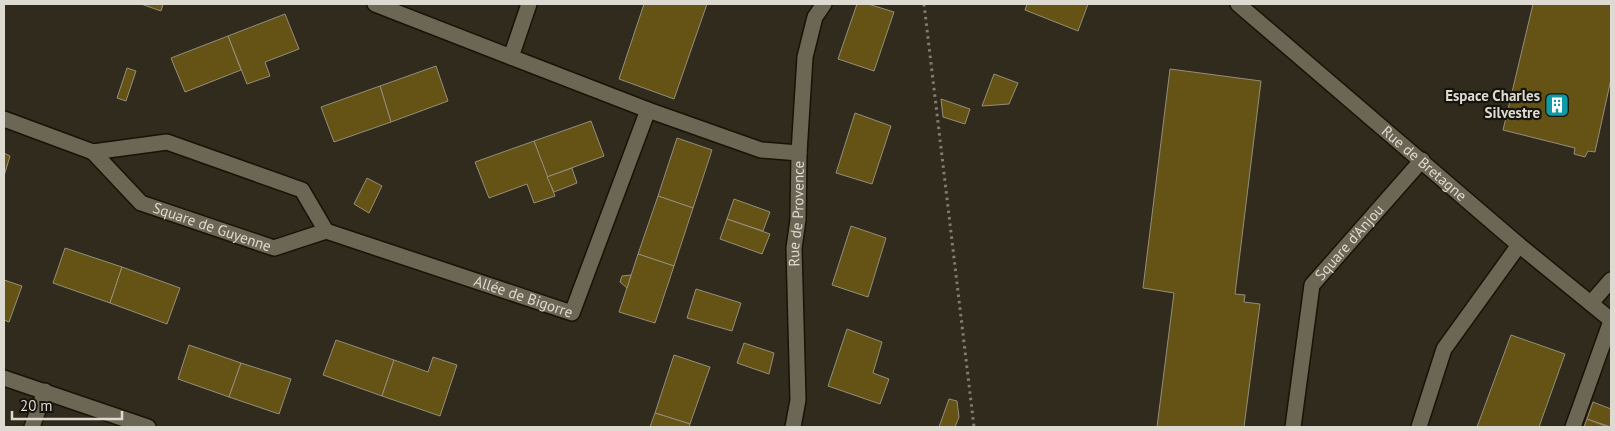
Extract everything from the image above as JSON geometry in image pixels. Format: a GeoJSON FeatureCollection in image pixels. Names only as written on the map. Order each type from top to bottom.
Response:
{"type":"FeatureCollection","features":[{"type":"Feature","properties":{"kind":"street"},"geometry":{"type":"LineString","coordinates":[[375,4],[648,110],[761,150],[799,153]]}},
{"type":"Feature","properties":{"kind":"street"},"geometry":{"type":"LineString","coordinates":[[511,57],[529,4]]}},
{"type":"Feature","properties":{"kind":"street","name":"Rue de Provence"},"geometry":{"type":"LineString","coordinates":[[793,427],[798,400],[794,248],[798,220],[799,153],[805,57],[815,18],[824,4]]}},
{"type":"Feature","properties":{"kind":"street","name":"Rue de Bretagne"},"geometry":{"type":"LineString","coordinates":[[1238,4],[1611,320]]}},
{"type":"Feature","properties":{"kind":"street","name":"Allée de Bigorre"},"geometry":{"type":"LineString","coordinates":[[326,231],[572,313],[648,110]]}},
{"type":"Feature","properties":{"kind":"street"},"geometry":{"type":"LineString","coordinates":[[4,119],[94,152],[167,142],[302,190],[326,231]]}},
{"type":"Feature","properties":{"kind":"street","name":"Square de Guyenne"},"geometry":{"type":"LineString","coordinates":[[94,152],[141,203],[274,248],[326,231]]}},
{"type":"Feature","properties":{"kind":"street","name":"Square d'Anjou"},"geometry":{"type":"LineString","coordinates":[[1293,427],[1312,285],[1422,160]]}},
{"type":"Feature","properties":{"kind":"street"},"geometry":{"type":"LineString","coordinates":[[1420,427],[1444,349],[1520,244]]}},
{"type":"Feature","properties":{"kind":"street"},"geometry":{"type":"LineString","coordinates":[[1591,303],[1611,280]]}},
{"type":"Feature","properties":{"kind":"street"},"geometry":{"type":"LineString","coordinates":[[1573,427],[1611,320]]}},
{"type":"Feature","properties":{"kind":"street"},"geometry":{"type":"LineString","coordinates":[[4,378],[148,427]]}},
{"type":"Feature","properties":{"kind":"street"},"geometry":{"type":"LineString","coordinates":[[32,427],[45,391]]}},
{"type":"Feature","properties":{"kind":"path"},"geometry":{"type":"LineString","coordinates":[[924,4],[974,427]]}},
{"type":"Feature","properties":{"kind":"building"},"geometry":{"type":"Polygon","coordinates":[[[141,4],[163,4],[161,11],[141,4]]]}},
{"type":"Feature","properties":{"kind":"building"},"geometry":{"type":"Polygon","coordinates":[[[644,4],[707,4],[674,99],[619,79],[644,4]]]}},
{"type":"Feature","properties":{"kind":"building"},"geometry":{"type":"Polygon","coordinates":[[[857,4],[868,4],[894,12],[874,71],[838,59],[857,4]]]}},
{"type":"Feature","properties":{"kind":"building"},"geometry":{"type":"Polygon","coordinates":[[[1027,4],[1088,4],[1078,31],[1025,10],[1027,4]]]}},
{"type":"Feature","properties":{"kind":"building","name":"Espace Charles Silvestre"},"geometry":{"type":"Polygon","coordinates":[[[1533,4],[1611,4],[1611,79],[1595,152],[1588,151],[1585,157],[1574,154],[1575,148],[1503,130],[1533,4]]]}},
{"type":"Feature","properties":{"kind":"building"},"geometry":{"type":"Polygon","coordinates":[[[285,14],[299,49],[265,62],[270,76],[247,84],[228,36],[285,14]]]}},
{"type":"Feature","properties":{"kind":"building"},"geometry":{"type":"Polygon","coordinates":[[[228,36],[241,70],[185,92],[171,58],[228,36]]]}},
{"type":"Feature","properties":{"kind":"building"},"geometry":{"type":"Polygon","coordinates":[[[436,66],[448,101],[391,122],[380,86],[436,66]]]}},
{"type":"Feature","properties":{"kind":"building"},"geometry":{"type":"Polygon","coordinates":[[[127,68],[136,71],[126,101],[117,98],[127,68]]]}},
{"type":"Feature","properties":{"kind":"building"},"geometry":{"type":"Polygon","coordinates":[[[1170,69],[1261,81],[1235,294],[1245,295],[1244,302],[1260,304],[1244,427],[1157,427],[1174,293],[1143,288],[1170,69]]]}},
{"type":"Feature","properties":{"kind":"building"},"geometry":{"type":"Polygon","coordinates":[[[994,74],[1018,83],[1009,104],[982,106],[994,74]]]}},
{"type":"Feature","properties":{"kind":"building"},"geometry":{"type":"Polygon","coordinates":[[[380,86],[391,122],[334,142],[321,107],[380,86]]]}},
{"type":"Feature","properties":{"kind":"building"},"geometry":{"type":"Polygon","coordinates":[[[941,99],[970,109],[965,124],[943,117],[941,99]]]}},
{"type":"Feature","properties":{"kind":"building"},"geometry":{"type":"Polygon","coordinates":[[[855,113],[891,126],[872,184],[836,173],[855,113]]]}},
{"type":"Feature","properties":{"kind":"building"},"geometry":{"type":"Polygon","coordinates":[[[591,121],[604,156],[547,177],[534,141],[591,121]]]}},
{"type":"Feature","properties":{"kind":"building"},"geometry":{"type":"Polygon","coordinates":[[[677,138],[712,150],[693,208],[658,196],[677,138]]]}},
{"type":"Feature","properties":{"kind":"building"},"geometry":{"type":"Polygon","coordinates":[[[534,141],[555,196],[534,203],[527,184],[489,198],[475,162],[534,141]]]}},
{"type":"Feature","properties":{"kind":"building"},"geometry":{"type":"Polygon","coordinates":[[[4,153],[10,156],[4,176],[4,153]]]}},
{"type":"Feature","properties":{"kind":"building"},"geometry":{"type":"Polygon","coordinates":[[[572,168],[577,183],[554,192],[547,177],[572,168]]]}},
{"type":"Feature","properties":{"kind":"building"},"geometry":{"type":"Polygon","coordinates":[[[367,178],[382,186],[369,213],[354,204],[367,178]]]}},
{"type":"Feature","properties":{"kind":"building"},"geometry":{"type":"Polygon","coordinates":[[[658,196],[693,208],[674,266],[638,254],[658,196]]]}},
{"type":"Feature","properties":{"kind":"building"},"geometry":{"type":"Polygon","coordinates":[[[734,199],[770,212],[763,231],[727,219],[734,199]]]}},
{"type":"Feature","properties":{"kind":"building"},"geometry":{"type":"Polygon","coordinates":[[[727,219],[770,234],[762,254],[720,239],[727,219]]]}},
{"type":"Feature","properties":{"kind":"building"},"geometry":{"type":"Polygon","coordinates":[[[851,226],[886,238],[868,297],[832,285],[851,226]]]}},
{"type":"Feature","properties":{"kind":"building"},"geometry":{"type":"Polygon","coordinates":[[[65,248],[122,267],[110,303],[53,283],[65,248]]]}},
{"type":"Feature","properties":{"kind":"building"},"geometry":{"type":"Polygon","coordinates":[[[638,254],[674,266],[655,323],[619,312],[638,254]]]}},
{"type":"Feature","properties":{"kind":"building"},"geometry":{"type":"Polygon","coordinates":[[[122,267],[180,288],[167,324],[110,303],[122,267]]]}},
{"type":"Feature","properties":{"kind":"building"},"geometry":{"type":"Polygon","coordinates":[[[631,275],[627,288],[620,282],[622,276],[631,275]]]}},
{"type":"Feature","properties":{"kind":"building"},"geometry":{"type":"Polygon","coordinates":[[[4,280],[22,286],[9,322],[4,320],[4,280]]]}},
{"type":"Feature","properties":{"kind":"building"},"geometry":{"type":"Polygon","coordinates":[[[696,289],[741,303],[732,331],[687,318],[696,289]]]}},
{"type":"Feature","properties":{"kind":"building"},"geometry":{"type":"Polygon","coordinates":[[[847,329],[882,342],[873,373],[889,379],[880,404],[828,386],[847,329]]]}},
{"type":"Feature","properties":{"kind":"building"},"geometry":{"type":"Polygon","coordinates":[[[1511,335],[1565,354],[1539,427],[1477,427],[1511,335]]]}},
{"type":"Feature","properties":{"kind":"building"},"geometry":{"type":"Polygon","coordinates":[[[336,340],[394,360],[382,396],[323,375],[336,340]]]}},
{"type":"Feature","properties":{"kind":"building"},"geometry":{"type":"Polygon","coordinates":[[[744,343],[774,353],[769,374],[737,363],[744,343]]]}},
{"type":"Feature","properties":{"kind":"building"},"geometry":{"type":"Polygon","coordinates":[[[189,345],[241,363],[229,397],[178,379],[189,345]]]}},
{"type":"Feature","properties":{"kind":"building"},"geometry":{"type":"Polygon","coordinates":[[[674,355],[710,367],[690,424],[655,413],[674,355]]]}},
{"type":"Feature","properties":{"kind":"building"},"geometry":{"type":"Polygon","coordinates":[[[433,357],[457,365],[440,416],[382,396],[394,360],[428,372],[433,357]]]}},
{"type":"Feature","properties":{"kind":"building"},"geometry":{"type":"Polygon","coordinates":[[[241,363],[291,379],[279,414],[229,397],[241,363]]]}},
{"type":"Feature","properties":{"kind":"building"},"geometry":{"type":"Polygon","coordinates":[[[949,399],[957,401],[959,417],[955,427],[939,427],[949,399]]]}},
{"type":"Feature","properties":{"kind":"building"},"geometry":{"type":"Polygon","coordinates":[[[1593,402],[1611,409],[1611,427],[1587,419],[1593,402]]]}},
{"type":"Feature","properties":{"kind":"building"},"geometry":{"type":"Polygon","coordinates":[[[655,413],[690,424],[689,427],[650,427],[655,413]]]}},
{"type":"Feature","properties":{"kind":"building"},"geometry":{"type":"Polygon","coordinates":[[[1587,419],[1608,427],[1584,427],[1587,419]]]}},
{"type":"Feature","properties":{"kind":"place","name":"Espace Charles Silvestre"},"geometry":{"type":"Point","coordinates":[1557,105]}}]}
